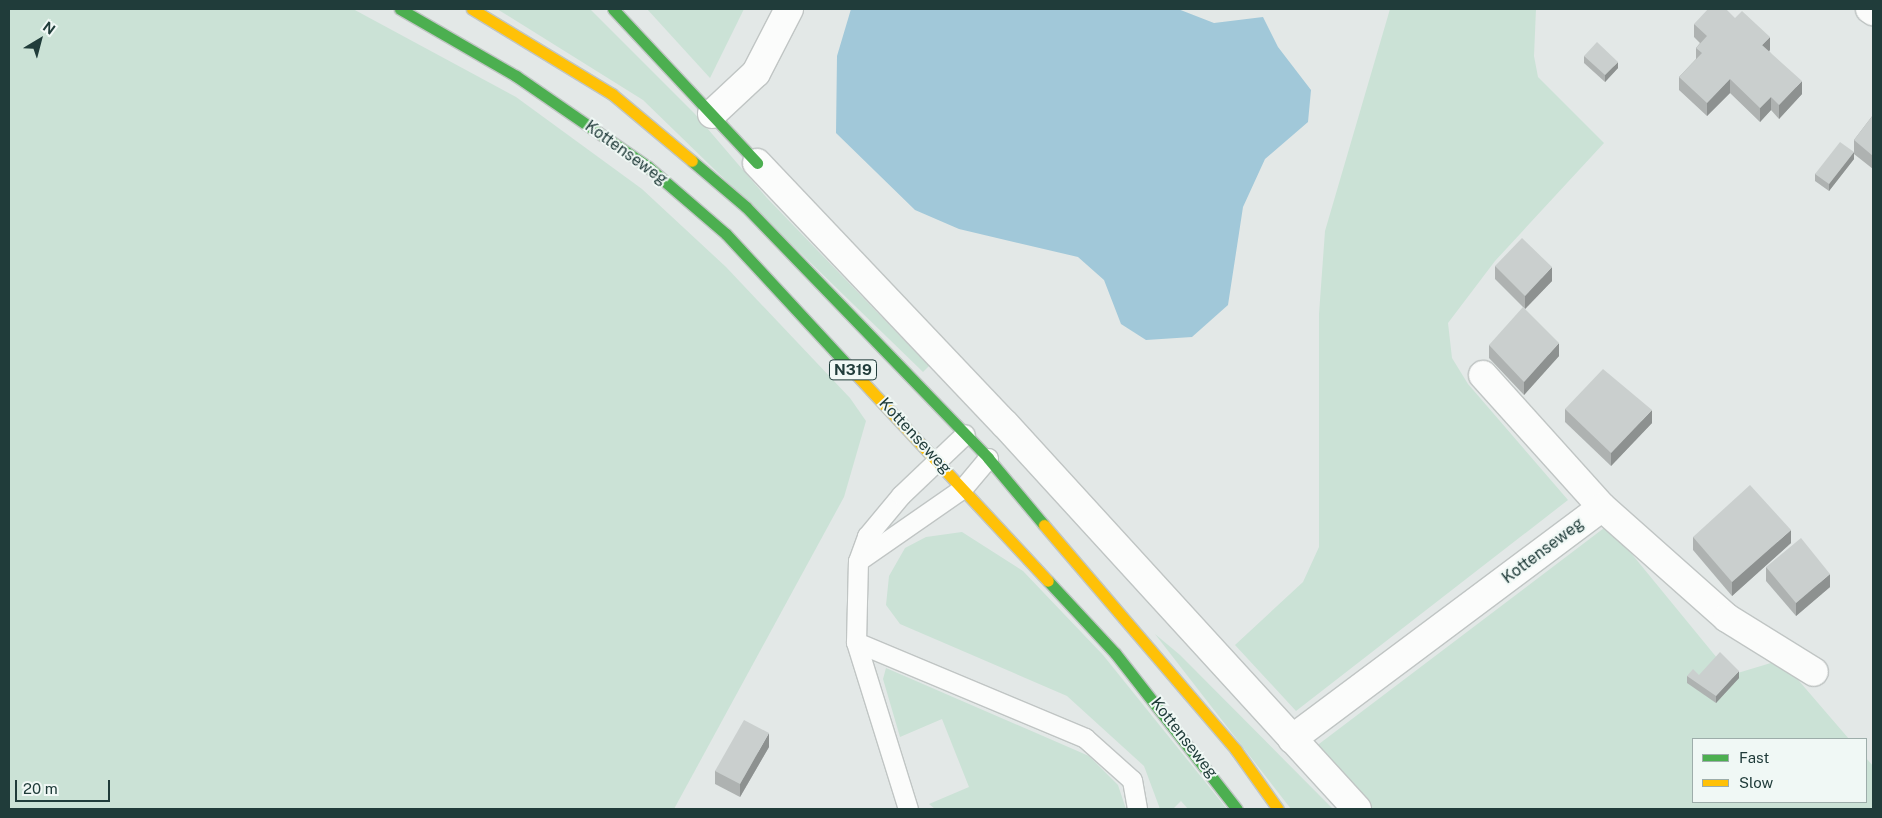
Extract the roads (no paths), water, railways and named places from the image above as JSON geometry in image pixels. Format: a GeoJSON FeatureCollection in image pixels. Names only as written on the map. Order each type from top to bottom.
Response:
{"type":"FeatureCollection","features":[{"type":"Feature","properties":{"kind":"main road","name":"Kottenseweg"},"geometry":{"type":"LineString","coordinates":[[400,9],[516,76],[647,166],[726,234],[1115,653],[1237,809]]}},
{"type":"Feature","properties":{"kind":"main road","name":"Kottenseweg"},"geometry":{"type":"LineString","coordinates":[[472,9],[612,94],[676,144],[746,207],[988,458],[1230,742],[1278,809]]}},
{"type":"Feature","properties":{"kind":"main road"},"geometry":{"type":"LineString","coordinates":[[613,9],[757,163]]}},
{"type":"Feature","properties":{"kind":"street"},"geometry":{"type":"LineString","coordinates":[[712,114],[756,73],[789,9]]}},
{"type":"Feature","properties":{"kind":"street"},"geometry":{"type":"LineString","coordinates":[[757,163],[1004,423],[1357,809]]}},
{"type":"Feature","properties":{"kind":"street","name":"Kottenseweg"},"geometry":{"type":"LineString","coordinates":[[1483,375],[1602,507],[1727,618],[1814,672]]}},
{"type":"Feature","properties":{"kind":"street"},"geometry":{"type":"LineString","coordinates":[[965,434],[1004,423]]}},
{"type":"Feature","properties":{"kind":"street"},"geometry":{"type":"LineString","coordinates":[[988,458],[1004,423]]}},
{"type":"Feature","properties":{"kind":"street","name":"Kottenseweg"},"geometry":{"type":"LineString","coordinates":[[1292,739],[1602,507]]}},
{"type":"Feature","properties":{"kind":"lane"},"geometry":{"type":"LineString","coordinates":[[908,809],[856,642],[858,560],[873,530],[937,460],[965,434]]}},
{"type":"Feature","properties":{"kind":"lane"},"geometry":{"type":"LineString","coordinates":[[858,560],[963,488],[988,458]]}},
{"type":"Feature","properties":{"kind":"lane"},"geometry":{"type":"LineString","coordinates":[[856,642],[1085,738],[1132,780],[1137,809]]}},
{"type":"Feature","properties":{"kind":"water"},"geometry":{"type":"Polygon","coordinates":[[[851,9],[1178,9],[1214,23],[1263,17],[1278,47],[1311,90],[1308,122],[1265,159],[1243,207],[1228,305],[1192,337],[1146,340],[1121,324],[1104,280],[1078,257],[959,229],[915,210],[836,133],[837,56],[851,9]]]}}]}
